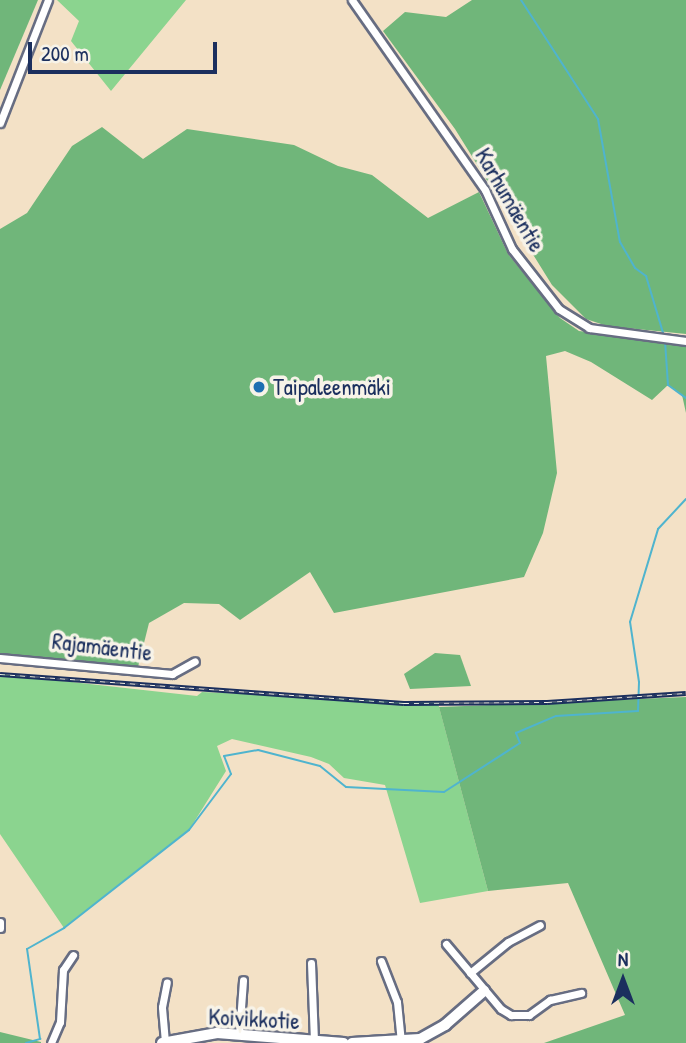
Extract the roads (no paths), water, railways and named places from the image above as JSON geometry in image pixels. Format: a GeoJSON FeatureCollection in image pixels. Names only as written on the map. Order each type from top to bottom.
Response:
{"type":"FeatureCollection","features":[{"type":"Feature","properties":{"kind":"street"},"geometry":{"type":"LineString","coordinates":[[0,122],[48,0]]}},
{"type":"Feature","properties":{"kind":"street","name":"Karhumäentie"},"geometry":{"type":"LineString","coordinates":[[352,0],[485,190],[512,249],[559,309],[589,328],[686,341]]}},
{"type":"Feature","properties":{"kind":"street","name":"Rajamäentie"},"geometry":{"type":"LineString","coordinates":[[0,658],[172,674],[195,661]]}},
{"type":"Feature","properties":{"kind":"street"},"geometry":{"type":"LineString","coordinates":[[0,922],[0,929]]}},
{"type":"Feature","properties":{"kind":"street"},"geometry":{"type":"LineString","coordinates":[[470,973],[508,942],[540,925]]}},
{"type":"Feature","properties":{"kind":"street"},"geometry":{"type":"LineString","coordinates":[[446,944],[501,1009],[521,1016],[563,995],[581,993]]}},
{"type":"Feature","properties":{"kind":"street"},"geometry":{"type":"LineString","coordinates":[[51,1043],[60,1022],[63,970],[73,955]]}},
{"type":"Feature","properties":{"kind":"street"},"geometry":{"type":"LineString","coordinates":[[381,961],[397,1002],[401,1042]]}},
{"type":"Feature","properties":{"kind":"street"},"geometry":{"type":"LineString","coordinates":[[311,963],[314,1042]]}},
{"type":"Feature","properties":{"kind":"street"},"geometry":{"type":"LineString","coordinates":[[239,1035],[243,980]]}},
{"type":"Feature","properties":{"kind":"street"},"geometry":{"type":"LineString","coordinates":[[164,1043],[162,1007],[167,982]]}},
{"type":"Feature","properties":{"kind":"street"},"geometry":{"type":"LineString","coordinates":[[352,1043],[421,1041],[445,1025],[484,990]]}},
{"type":"Feature","properties":{"kind":"street","name":"Koivikkotie"},"geometry":{"type":"LineString","coordinates":[[164,1043],[201,1034],[344,1043]]}},
{"type":"Feature","properties":{"kind":"waterway"},"geometry":{"type":"LineString","coordinates":[[521,0],[598,119],[620,242],[635,268],[646,276],[664,336]]}},
{"type":"Feature","properties":{"kind":"waterway"},"geometry":{"type":"LineString","coordinates":[[665,341],[668,385],[686,398]]}},
{"type":"Feature","properties":{"kind":"waterway"},"geometry":{"type":"LineString","coordinates":[[26,1043],[40,1039],[27,949],[64,928],[189,830],[231,774],[224,756],[258,750],[320,766],[346,787],[444,792],[520,743],[516,733],[556,716],[638,711],[639,682],[630,622],[658,529],[686,499]]}},
{"type":"Feature","properties":{"kind":"railway"},"geometry":{"type":"LineString","coordinates":[[0,674],[404,703],[547,702],[686,693]]}},
{"type":"Feature","properties":{"kind":"place","name":"Taipaleenmäki"},"geometry":{"type":"Point","coordinates":[259,387]}}]}
